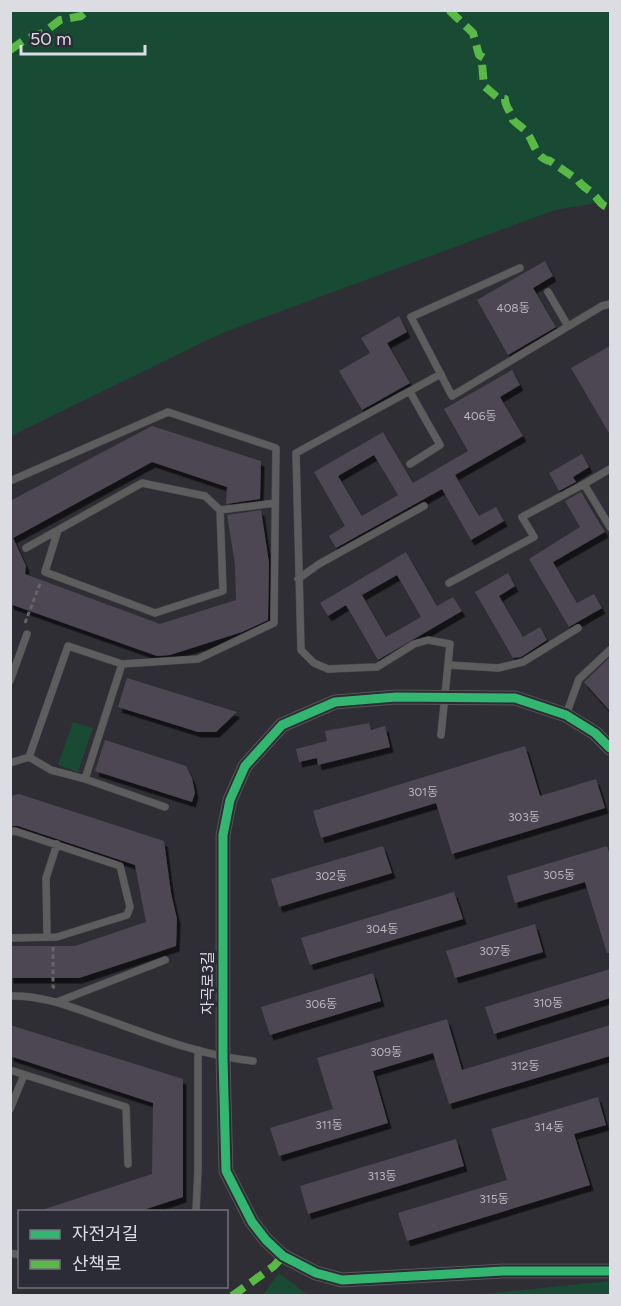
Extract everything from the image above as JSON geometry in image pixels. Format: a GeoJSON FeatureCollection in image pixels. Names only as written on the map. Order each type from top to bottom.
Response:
{"type":"FeatureCollection","features":[{"type":"Feature","properties":{"kind":"street","name":"자곡로3길"},"geometry":{"type":"LineString","coordinates":[[610,748],[594,733],[566,715],[515,698],[396,697],[335,702],[282,725],[245,766],[230,800],[223,835],[223,1058],[226,1171],[252,1222],[283,1256],[316,1273],[342,1280],[503,1271],[610,1271]]}},
{"type":"Feature","properties":{"kind":"lane"},"geometry":{"type":"LineString","coordinates":[[520,268],[411,317],[452,396],[602,306],[610,304]]}},
{"type":"Feature","properties":{"kind":"lane"},"geometry":{"type":"LineString","coordinates":[[548,292],[568,326]]}},
{"type":"Feature","properties":{"kind":"lane"},"geometry":{"type":"LineString","coordinates":[[441,374],[296,453],[301,650],[314,663],[328,669],[377,667],[414,644],[428,640],[450,644],[441,735]]}},
{"type":"Feature","properties":{"kind":"lane"},"geometry":{"type":"LineString","coordinates":[[410,392],[440,445],[410,464]]}},
{"type":"Feature","properties":{"kind":"lane"},"geometry":{"type":"LineString","coordinates":[[10,481],[168,412],[276,448],[274,623],[198,659],[122,664],[68,646],[29,757]]}},
{"type":"Feature","properties":{"kind":"lane"},"geometry":{"type":"LineString","coordinates":[[449,583],[534,537],[522,517],[610,469]]}},
{"type":"Feature","properties":{"kind":"lane"},"geometry":{"type":"LineString","coordinates":[[26,548],[58,530],[142,483],[205,495],[219,510],[223,591],[155,614],[45,572],[58,530]]}},
{"type":"Feature","properties":{"kind":"lane"},"geometry":{"type":"LineString","coordinates":[[584,484],[610,527]]}},
{"type":"Feature","properties":{"kind":"lane"},"geometry":{"type":"LineString","coordinates":[[219,510],[275,503]]}},
{"type":"Feature","properties":{"kind":"lane"},"geometry":{"type":"LineString","coordinates":[[298,579],[319,564],[424,506]]}},
{"type":"Feature","properties":{"kind":"lane"},"geometry":{"type":"LineString","coordinates":[[448,665],[498,668],[523,662],[578,628]]}},
{"type":"Feature","properties":{"kind":"lane"},"geometry":{"type":"LineString","coordinates":[[10,681],[24,632]]}},
{"type":"Feature","properties":{"kind":"lane"},"geometry":{"type":"LineString","coordinates":[[566,715],[579,679],[610,650]]}},
{"type":"Feature","properties":{"kind":"lane"},"geometry":{"type":"LineString","coordinates":[[85,779],[122,664]]}},
{"type":"Feature","properties":{"kind":"lane"},"geometry":{"type":"LineString","coordinates":[[10,763],[29,757],[51,770],[85,779],[165,807]]}},
{"type":"Feature","properties":{"kind":"lane"},"geometry":{"type":"LineString","coordinates":[[10,832],[15,831],[120,866],[130,907],[127,915],[57,937],[10,938]]}},
{"type":"Feature","properties":{"kind":"lane"},"geometry":{"type":"LineString","coordinates":[[47,937],[46,878],[57,844]]}},
{"type":"Feature","properties":{"kind":"lane"},"geometry":{"type":"LineString","coordinates":[[57,1002],[165,960]]}},
{"type":"Feature","properties":{"kind":"lane"},"geometry":{"type":"LineString","coordinates":[[10,996],[34,997],[57,1002],[223,1058],[253,1060]]}},
{"type":"Feature","properties":{"kind":"lane"},"geometry":{"type":"LineString","coordinates":[[196,1210],[198,1050]]}},
{"type":"Feature","properties":{"kind":"lane"},"geometry":{"type":"LineString","coordinates":[[10,1070],[126,1107],[128,1164]]}},
{"type":"Feature","properties":{"kind":"lane"},"geometry":{"type":"LineString","coordinates":[[10,1109],[24,1075]]}},
{"type":"Feature","properties":{"kind":"path"},"geometry":{"type":"LineString","coordinates":[[24,632],[42,580]]}},
{"type":"Feature","properties":{"kind":"path"},"geometry":{"type":"LineString","coordinates":[[52,946],[53,978]]}},
{"type":"Feature","properties":{"kind":"green space"},"geometry":{"type":"Polygon","coordinates":[[[11,10],[610,11],[610,201],[555,210],[222,333],[11,436],[11,10]]]}},
{"type":"Feature","properties":{"kind":"green space"},"geometry":{"type":"Polygon","coordinates":[[[73,722],[93,728],[78,772],[58,765],[73,722]]]}},
{"type":"Feature","properties":{"kind":"green space"},"geometry":{"type":"Polygon","coordinates":[[[279,1273],[308,1295],[263,1295],[279,1273]]]}},
{"type":"Feature","properties":{"kind":"green space"},"geometry":{"type":"Polygon","coordinates":[[[610,1281],[610,1295],[474,1295],[610,1281]]]}},
{"type":"Feature","properties":{"kind":"building"},"geometry":{"type":"Polygon","coordinates":[[[545,261],[553,276],[533,288],[556,327],[508,355],[477,300],[545,261]]]}},
{"type":"Feature","properties":{"kind":"building"},"geometry":{"type":"Polygon","coordinates":[[[399,316],[407,332],[387,343],[410,383],[362,410],[339,371],[370,353],[361,338],[399,316]]]}},
{"type":"Feature","properties":{"kind":"building"},"geometry":{"type":"Polygon","coordinates":[[[610,346],[610,435],[571,368],[610,346]]]}},
{"type":"Feature","properties":{"kind":"building"},"geometry":{"type":"Polygon","coordinates":[[[512,370],[520,385],[500,397],[523,436],[455,475],[479,516],[496,507],[504,521],[471,540],[442,489],[336,548],[329,536],[345,526],[314,472],[383,432],[413,483],[468,451],[444,409],[512,370]],[[374,455],[338,476],[362,516],[398,495],[374,455]]]}},
{"type":"Feature","properties":{"kind":"building"},"geometry":{"type":"Polygon","coordinates":[[[152,426],[261,461],[260,499],[226,504],[227,487],[152,462],[13,538],[26,566],[25,574],[160,624],[236,600],[235,564],[227,515],[261,510],[269,563],[268,620],[242,632],[170,655],[157,656],[10,604],[10,501],[152,426]]]}},
{"type":"Feature","properties":{"kind":"building"},"geometry":{"type":"Polygon","coordinates":[[[582,454],[589,467],[573,477],[576,482],[559,491],[549,473],[582,454]]]}},
{"type":"Feature","properties":{"kind":"building"},"geometry":{"type":"Polygon","coordinates":[[[581,492],[605,532],[553,562],[577,603],[594,594],[602,608],[569,627],[529,559],[580,527],[565,501],[581,492]]]}},
{"type":"Feature","properties":{"kind":"building"},"geometry":{"type":"Polygon","coordinates":[[[406,552],[437,606],[453,597],[462,611],[378,660],[346,605],[328,616],[320,603],[406,552]],[[397,575],[362,595],[386,637],[421,617],[397,575]]]}},
{"type":"Feature","properties":{"kind":"building"},"geometry":{"type":"Polygon","coordinates":[[[508,573],[515,586],[499,596],[523,637],[540,627],[547,640],[521,657],[513,658],[475,592],[508,573]]]}},
{"type":"Feature","properties":{"kind":"building"},"geometry":{"type":"Polygon","coordinates":[[[610,657],[610,711],[584,682],[610,657]]]}},
{"type":"Feature","properties":{"kind":"building"},"geometry":{"type":"Polygon","coordinates":[[[127,678],[237,712],[216,732],[198,732],[118,707],[127,678]]]}},
{"type":"Feature","properties":{"kind":"building"},"geometry":{"type":"Polygon","coordinates":[[[369,723],[371,730],[385,726],[390,747],[318,765],[317,758],[299,762],[296,749],[327,741],[325,731],[369,723]]]}},
{"type":"Feature","properties":{"kind":"building"},"geometry":{"type":"Polygon","coordinates":[[[105,740],[186,766],[192,778],[195,793],[192,802],[95,771],[105,740]]]}},
{"type":"Feature","properties":{"kind":"building"},"geometry":{"type":"Polygon","coordinates":[[[525,746],[540,796],[596,779],[605,808],[452,854],[436,803],[321,838],[313,811],[525,746]]]}},
{"type":"Feature","properties":{"kind":"building"},"geometry":{"type":"Polygon","coordinates":[[[19,794],[164,841],[177,919],[176,946],[79,978],[10,978],[10,946],[75,946],[146,922],[135,865],[18,826],[10,826],[10,796],[19,794]]]}},
{"type":"Feature","properties":{"kind":"building"},"geometry":{"type":"Polygon","coordinates":[[[383,846],[392,873],[279,907],[271,879],[383,846]]]}},
{"type":"Feature","properties":{"kind":"building"},"geometry":{"type":"Polygon","coordinates":[[[607,846],[610,856],[610,953],[607,953],[585,882],[515,903],[507,876],[607,846]]]}},
{"type":"Feature","properties":{"kind":"building"},"geometry":{"type":"Polygon","coordinates":[[[454,892],[463,919],[310,965],[301,938],[454,892]]]}},
{"type":"Feature","properties":{"kind":"building"},"geometry":{"type":"Polygon","coordinates":[[[535,924],[543,952],[455,978],[446,951],[535,924]]]}},
{"type":"Feature","properties":{"kind":"building"},"geometry":{"type":"Polygon","coordinates":[[[610,969],[610,998],[494,1034],[485,1007],[610,969]]]}},
{"type":"Feature","properties":{"kind":"building"},"geometry":{"type":"Polygon","coordinates":[[[373,973],[381,1001],[270,1035],[261,1007],[373,973]]]}},
{"type":"Feature","properties":{"kind":"building"},"geometry":{"type":"Polygon","coordinates":[[[447,1019],[462,1070],[610,1025],[610,1056],[449,1104],[433,1053],[373,1071],[388,1123],[279,1156],[270,1128],[333,1109],[317,1058],[447,1019]]]}},
{"type":"Feature","properties":{"kind":"building"},"geometry":{"type":"Polygon","coordinates":[[[10,1025],[183,1079],[183,1197],[143,1210],[45,1210],[152,1174],[153,1103],[10,1056],[10,1025]]]}},
{"type":"Feature","properties":{"kind":"building"},"geometry":{"type":"Polygon","coordinates":[[[598,1097],[606,1125],[574,1134],[590,1185],[407,1241],[398,1213],[507,1180],[491,1129],[598,1097]]]}},
{"type":"Feature","properties":{"kind":"building"},"geometry":{"type":"Polygon","coordinates":[[[456,1139],[464,1166],[308,1214],[300,1186],[456,1139]]]}},
{"type":"Feature","properties":{"kind":"marked path"},"geometry":{"type":"LineString","coordinates":[[10,50],[26,39],[43,33],[60,20],[81,16],[87,10]]}},
{"type":"Feature","properties":{"kind":"marked path"},"geometry":{"type":"LineString","coordinates":[[449,10],[473,33],[479,55],[484,58],[482,63],[484,86],[498,98],[505,99],[513,120],[527,132],[539,154],[578,180],[603,205],[610,208]]}},
{"type":"Feature","properties":{"kind":"marked path"},"geometry":{"type":"LineString","coordinates":[[232,1296],[274,1266],[283,1256]]}},
{"type":"Feature","properties":{"kind":"cycle path"},"geometry":{"type":"LineString","coordinates":[[610,748],[595,733],[566,715],[515,698],[396,697],[335,702],[282,725],[245,766],[230,800],[223,835],[223,1058],[226,1171],[252,1222],[266,1240],[283,1256],[316,1273],[342,1280],[503,1271],[610,1271]]}}]}
